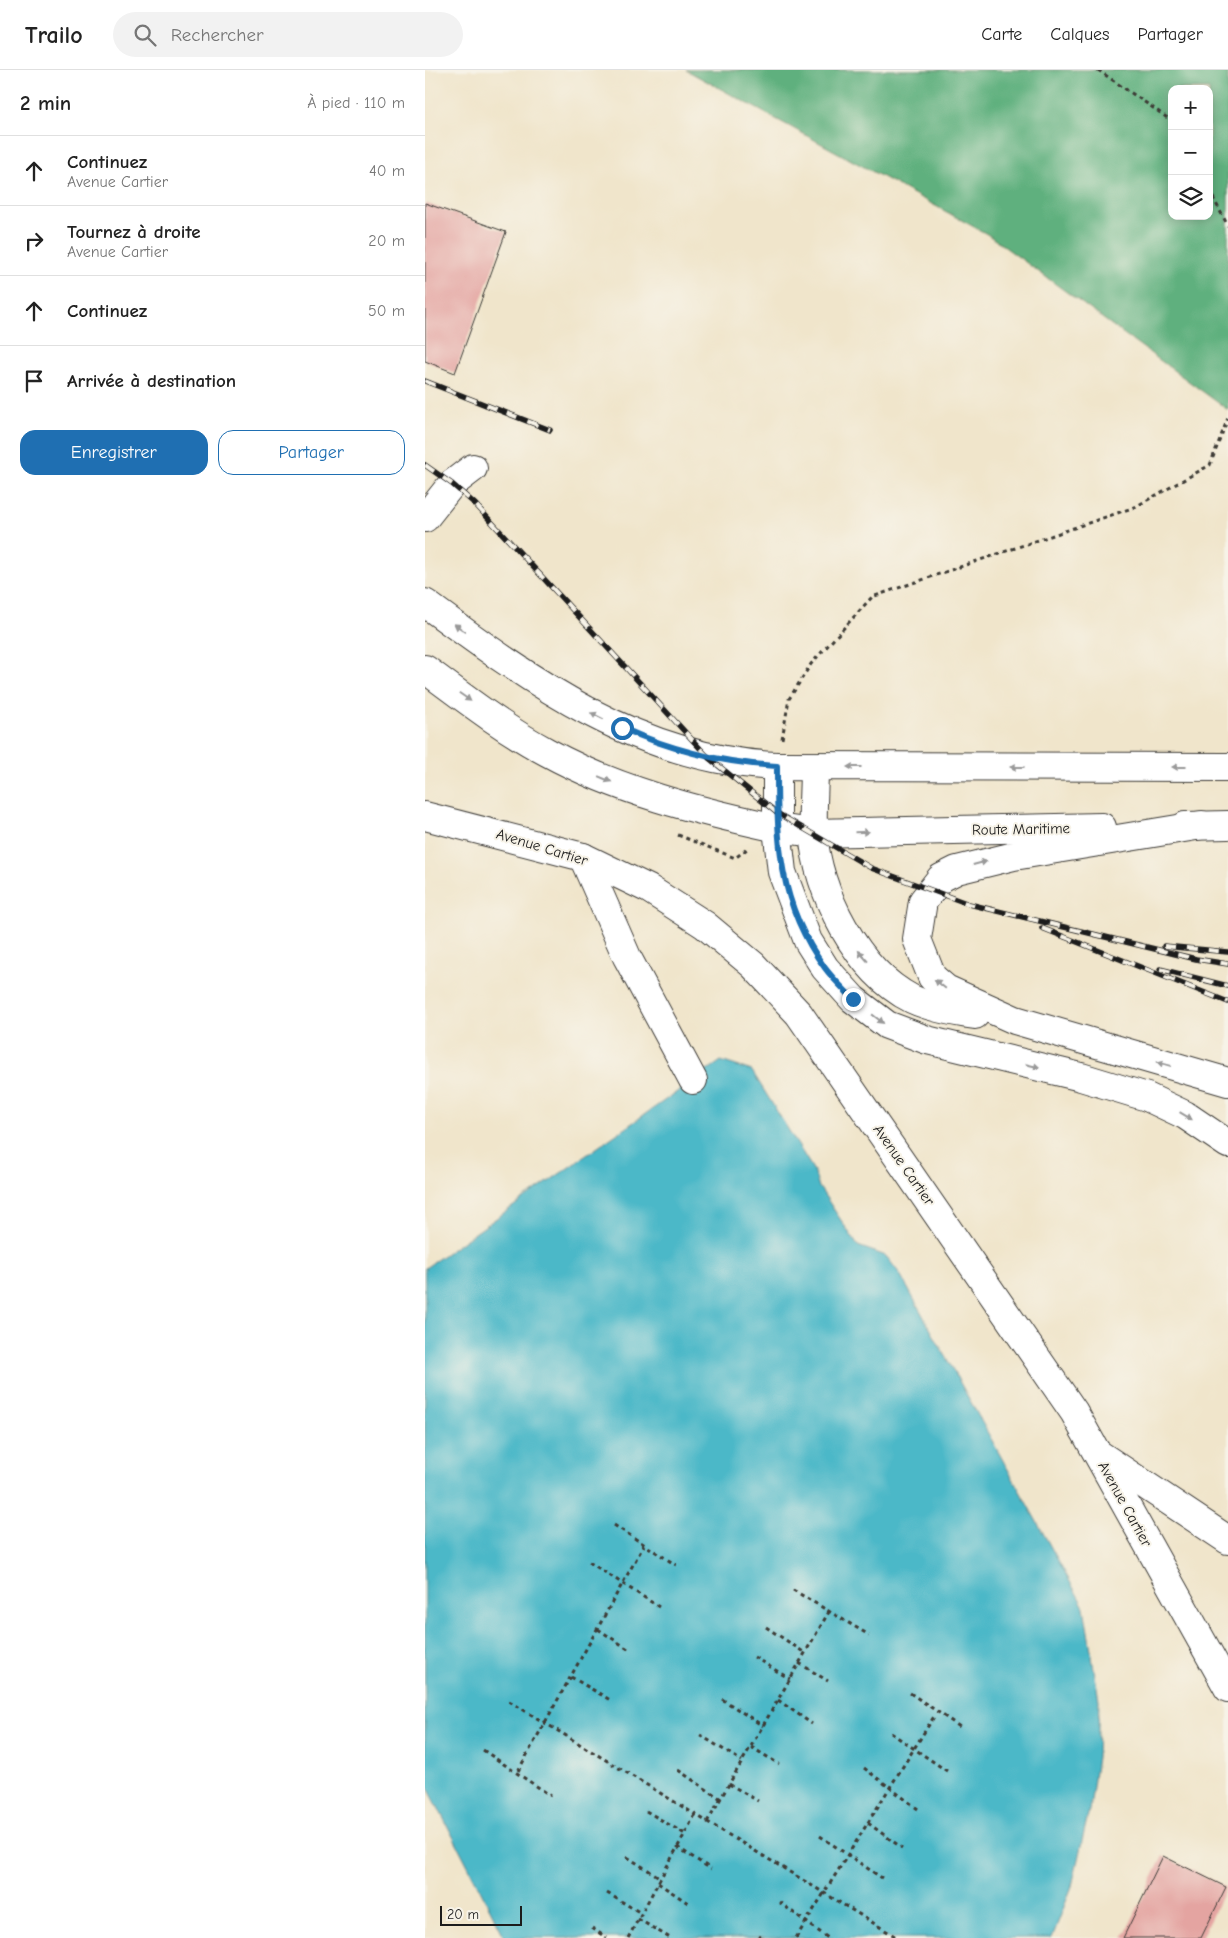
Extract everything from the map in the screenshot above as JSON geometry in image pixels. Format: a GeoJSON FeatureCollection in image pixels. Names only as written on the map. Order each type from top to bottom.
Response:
{"type":"FeatureCollection","features":[{"type":"Feature","properties":{"kind":"main road"},"geometry":{"type":"LineString","coordinates":[[425,518],[451,484],[473,468]]}},
{"type":"Feature","properties":{"kind":"main road"},"geometry":{"type":"LineString","coordinates":[[425,603],[531,678],[581,708],[651,741],[709,758],[744,764],[814,767],[1228,768]]}},
{"type":"Feature","properties":{"kind":"main road"},"geometry":{"type":"LineString","coordinates":[[425,669],[540,748],[587,771],[623,786],[713,814],[777,828],[813,833]]}},
{"type":"Feature","properties":{"kind":"main road"},"geometry":{"type":"LineString","coordinates":[[777,766],[777,828],[781,872],[808,942],[825,968],[853,999],[887,1025],[927,1040],[1081,1077],[1147,1097],[1185,1115],[1228,1144]]}},
{"type":"Feature","properties":{"kind":"main road"},"geometry":{"type":"LineString","coordinates":[[814,767],[813,833],[821,873],[835,913],[857,949],[885,981],[913,999],[953,1012],[1015,1020]]}},
{"type":"Feature","properties":{"kind":"main road","name":"Avenue Cartier"},"geometry":{"type":"LineString","coordinates":[[425,816],[583,857],[649,889],[705,925],[753,965],[799,1014],[1068,1404],[1228,1688]]}},
{"type":"Feature","properties":{"kind":"main road"},"geometry":{"type":"LineString","coordinates":[[1215,825],[983,862],[957,870],[941,878],[923,901],[917,939],[932,977],[946,989],[1015,1020],[1228,1082]]}},
{"type":"Feature","properties":{"kind":"main road","name":"Route Maritime"},"geometry":{"type":"LineString","coordinates":[[813,833],[1215,825]]}},
{"type":"Feature","properties":{"kind":"main road"},"geometry":{"type":"LineString","coordinates":[[583,857],[627,957],[693,1080]]}},
{"type":"Feature","properties":{"kind":"main road"},"geometry":{"type":"LineString","coordinates":[[1096,1452],[1228,1540]]}},
{"type":"Feature","properties":{"kind":"path"},"geometry":{"type":"LineString","coordinates":[[1097,70],[1168,118]]}},
{"type":"Feature","properties":{"kind":"path"},"geometry":{"type":"LineString","coordinates":[[1213,198],[1228,226]]}},
{"type":"Feature","properties":{"kind":"path"},"geometry":{"type":"LineString","coordinates":[[777,766],[789,699],[811,664],[872,597],[1135,507],[1210,466],[1228,418]]}},
{"type":"Feature","properties":{"kind":"path"},"geometry":{"type":"LineString","coordinates":[[614,1525],[676,1565]]}},
{"type":"Feature","properties":{"kind":"path"},"geometry":{"type":"LineString","coordinates":[[518,1771],[645,1545]]}},
{"type":"Feature","properties":{"kind":"path"},"geometry":{"type":"LineString","coordinates":[[589,1562],[659,1607]]}},
{"type":"Feature","properties":{"kind":"path"},"geometry":{"type":"LineString","coordinates":[[793,1590],[869,1634]]}},
{"type":"Feature","properties":{"kind":"path"},"geometry":{"type":"LineString","coordinates":[[707,1822],[830,1610]]}},
{"type":"Feature","properties":{"kind":"path"},"geometry":{"type":"LineString","coordinates":[[766,1627],[805,1653]]}},
{"type":"Feature","properties":{"kind":"path"},"geometry":{"type":"LineString","coordinates":[[598,1629],[631,1650]]}},
{"type":"Feature","properties":{"kind":"path"},"geometry":{"type":"LineString","coordinates":[[754,1657],[790,1679]]}},
{"type":"Feature","properties":{"kind":"path"},"geometry":{"type":"LineString","coordinates":[[799,1663],[828,1680]]}},
{"type":"Feature","properties":{"kind":"path"},"geometry":{"type":"LineString","coordinates":[[571,1677],[612,1701]]}},
{"type":"Feature","properties":{"kind":"path"},"geometry":{"type":"LineString","coordinates":[[910,1693],[960,1727]]}},
{"type":"Feature","properties":{"kind":"path"},"geometry":{"type":"LineString","coordinates":[[722,1699],[763,1726]]}},
{"type":"Feature","properties":{"kind":"path"},"geometry":{"type":"LineString","coordinates":[[778,1700],[812,1724]]}},
{"type":"Feature","properties":{"kind":"path"},"geometry":{"type":"LineString","coordinates":[[509,1701],[899,1938]]}},
{"type":"Feature","properties":{"kind":"path"},"geometry":{"type":"LineString","coordinates":[[796,1938],[935,1715]]}},
{"type":"Feature","properties":{"kind":"path"},"geometry":{"type":"LineString","coordinates":[[891,1733],[947,1771]]}},
{"type":"Feature","properties":{"kind":"path"},"geometry":{"type":"LineString","coordinates":[[700,1734],[742,1762]]}},
{"type":"Feature","properties":{"kind":"path"},"geometry":{"type":"LineString","coordinates":[[751,1747],[779,1764]]}},
{"type":"Feature","properties":{"kind":"path"},"geometry":{"type":"LineString","coordinates":[[483,1750],[551,1796]]}},
{"type":"Feature","properties":{"kind":"path"},"geometry":{"type":"LineString","coordinates":[[864,1768],[918,1809]]}},
{"type":"Feature","properties":{"kind":"path"},"geometry":{"type":"LineString","coordinates":[[677,1770],[721,1798]]}},
{"type":"Feature","properties":{"kind":"path"},"geometry":{"type":"LineString","coordinates":[[729,1784],[758,1801]]}},
{"type":"Feature","properties":{"kind":"path"},"geometry":{"type":"LineString","coordinates":[[646,1811],[685,1834]]}},
{"type":"Feature","properties":{"kind":"path"},"geometry":{"type":"LineString","coordinates":[[628,1938],[695,1815]]}},
{"type":"Feature","properties":{"kind":"path"},"geometry":{"type":"LineString","coordinates":[[867,1823],[902,1848]]}},
{"type":"Feature","properties":{"kind":"path"},"geometry":{"type":"LineString","coordinates":[[819,1836],[882,1878]]}},
{"type":"Feature","properties":{"kind":"path"},"geometry":{"type":"LineString","coordinates":[[677,1847],[711,1869]]}},
{"type":"Feature","properties":{"kind":"path"},"geometry":{"type":"LineString","coordinates":[[627,1857],[661,1878]]}},
{"type":"Feature","properties":{"kind":"path"},"geometry":{"type":"LineString","coordinates":[[658,1883],[688,1903]]}},
{"type":"Feature","properties":{"kind":"path"},"geometry":{"type":"LineString","coordinates":[[607,1893],[641,1914]]}},
{"type":"Feature","properties":{"kind":"path"},"geometry":{"type":"LineString","coordinates":[[779,1902],[828,1938]]}},
{"type":"Feature","properties":{"kind":"path"},"geometry":{"type":"LineString","coordinates":[[638,1919],[670,1938]]}},
{"type":"Feature","properties":{"kind":"path"},"geometry":{"type":"LineString","coordinates":[[592,1928],[607,1938]]}},
{"type":"Feature","properties":{"kind":"green space"},"geometry":{"type":"Polygon","coordinates":[[[686,70],[1228,70],[1228,410],[987,234],[686,70]]]}},
{"type":"Feature","properties":{"kind":"water"},"geometry":{"type":"Polygon","coordinates":[[[721,1061],[752,1071],[814,1171],[819,1187],[858,1246],[886,1256],[900,1274],[1084,1607],[1099,1700],[1097,1757],[1091,1801],[1072,1886],[1052,1938],[505,1938],[425,1782],[425,1268],[721,1061]]]}},
{"type":"Feature","properties":{"kind":"building"},"geometry":{"type":"Polygon","coordinates":[[[425,203],[506,232],[455,373],[425,361],[425,203]]]}},
{"type":"Feature","properties":{"kind":"building"},"geometry":{"type":"Polygon","coordinates":[[[1163,1856],[1226,1887],[1201,1938],[1123,1938],[1163,1856]]]}},
{"type":"Feature","properties":{"kind":"railway"},"geometry":{"type":"LineString","coordinates":[[425,381],[550,430]]}},
{"type":"Feature","properties":{"kind":"railway"},"geometry":{"type":"LineString","coordinates":[[425,465],[452,484],[475,504],[709,758],[777,813],[871,868],[969,904],[1196,959],[1228,964]]}},
{"type":"Feature","properties":{"kind":"railway"},"geometry":{"type":"LineString","coordinates":[[1042,928],[1228,1002]]}},
{"type":"Feature","properties":{"kind":"railway"},"geometry":{"type":"LineString","coordinates":[[1164,946],[1228,952]]}},
{"type":"Feature","properties":{"kind":"railway"},"geometry":{"type":"LineString","coordinates":[[1160,969],[1228,986]]}},
{"type":"Feature","properties":{"kind":"route"},"geometry":{"type":"LineString","coordinates":[[622,728],[651,741],[709,758],[744,764],[777,766],[777,828],[781,872],[808,942],[825,968],[853,999]]}}]}
